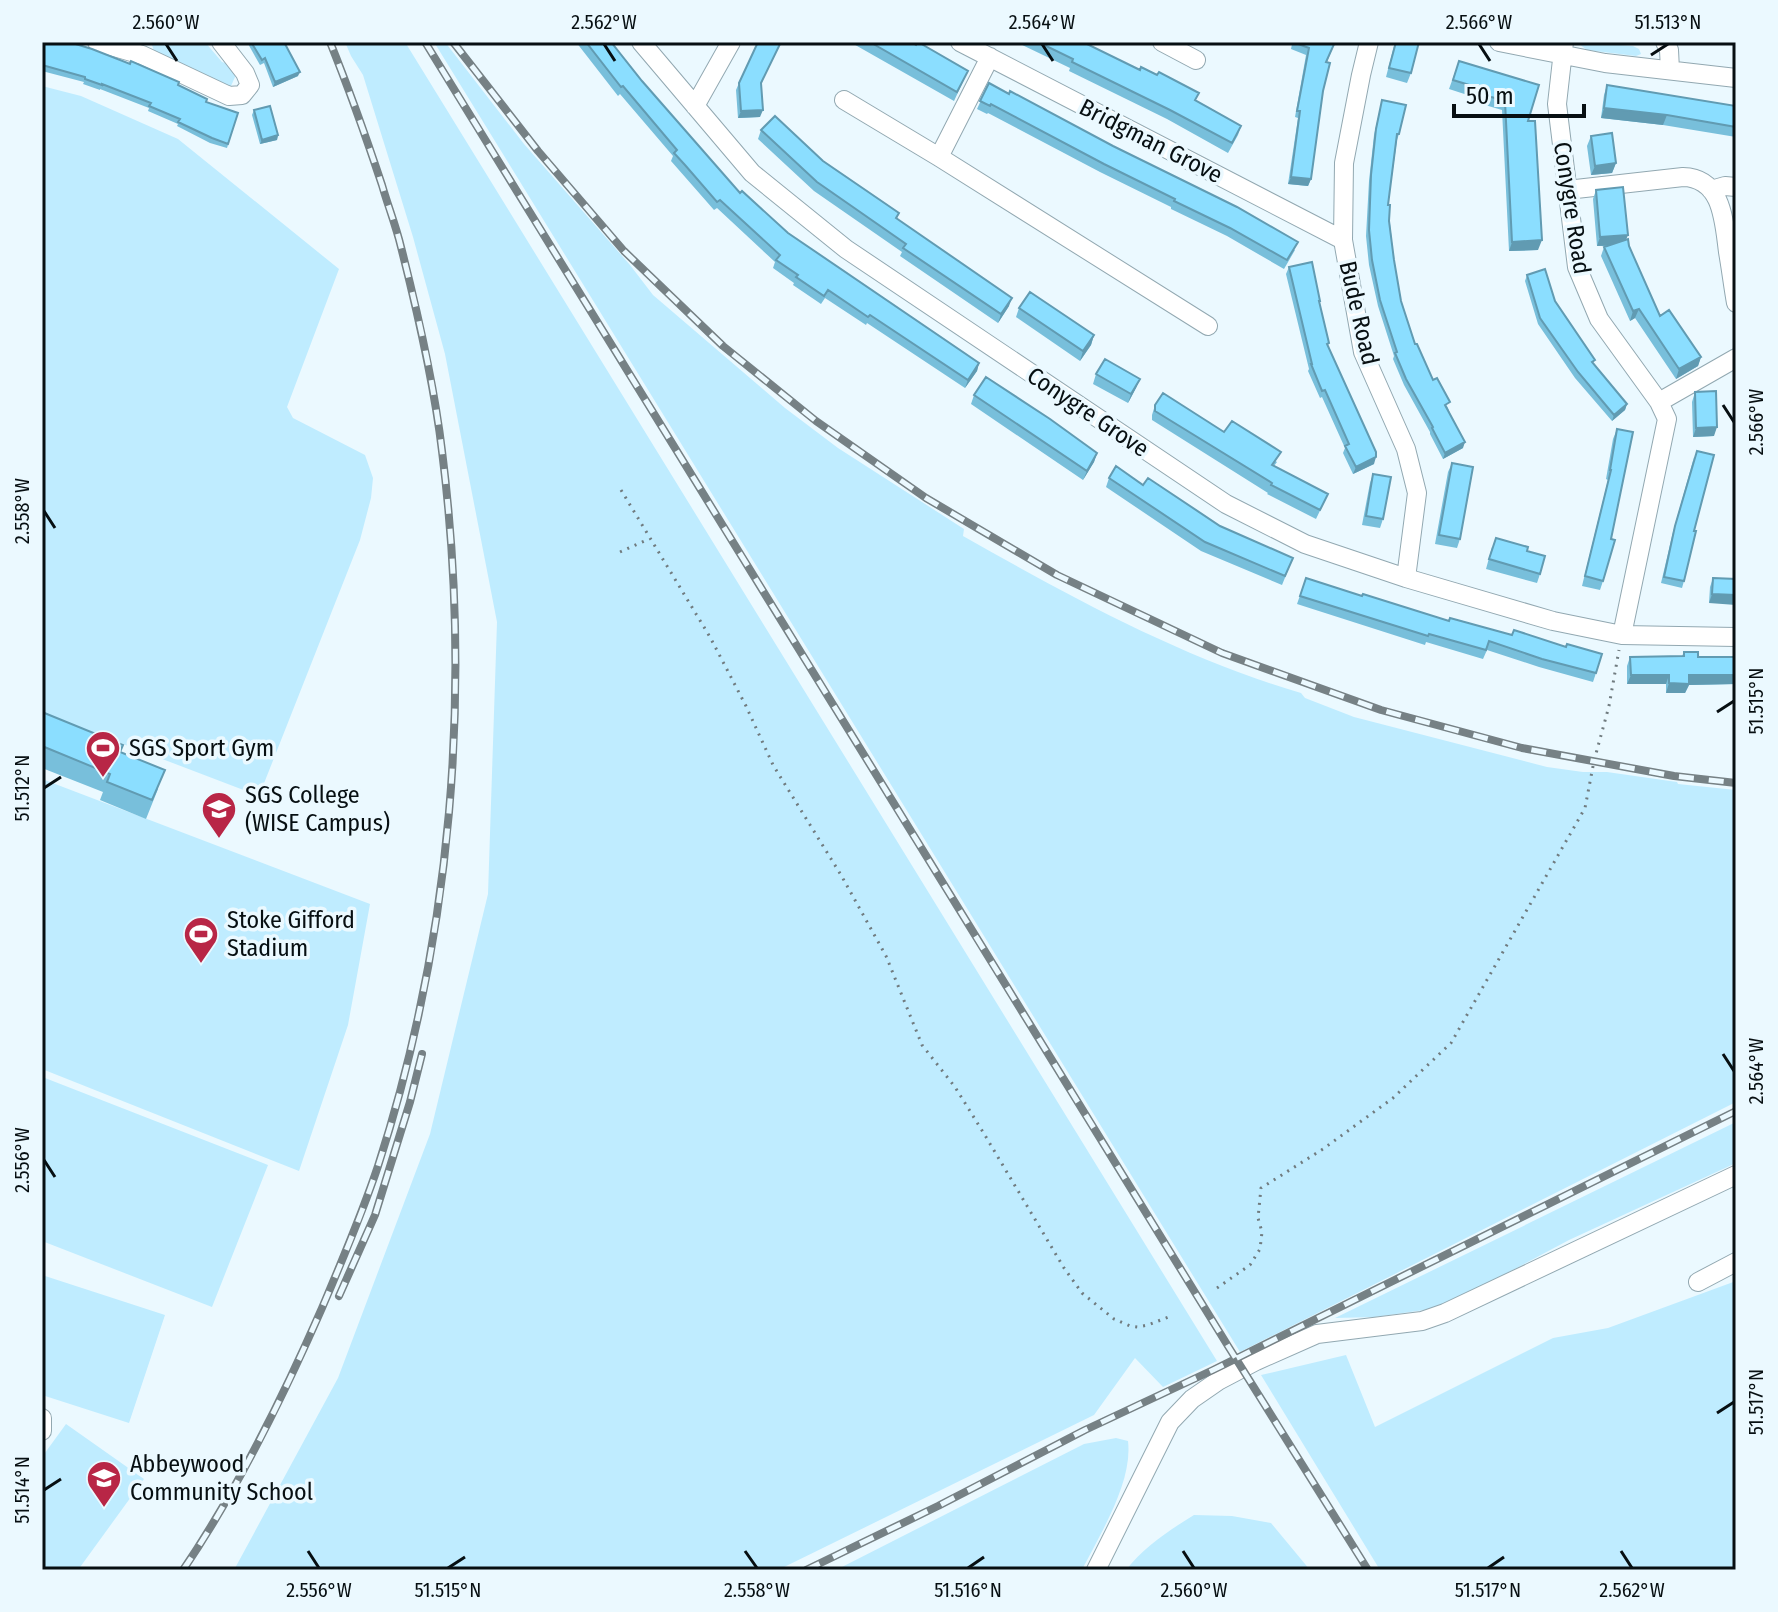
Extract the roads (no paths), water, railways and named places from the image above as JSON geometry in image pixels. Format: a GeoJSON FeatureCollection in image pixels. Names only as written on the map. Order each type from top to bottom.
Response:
{"type":"FeatureCollection","features":[{"type":"Feature","properties":{"kind":"street"},"geometry":{"type":"LineString","coordinates":[[97,42],[144,49],[229,96],[242,95],[250,85],[245,73],[221,42]]}},
{"type":"Feature","properties":{"kind":"street","name":"Conygre Grove"},"geometry":{"type":"LineString","coordinates":[[641,42],[752,173],[846,249],[1226,504],[1305,544],[1406,578],[1553,621],[1622,635],[1736,637]]}},
{"type":"Feature","properties":{"kind":"street"},"geometry":{"type":"LineString","coordinates":[[695,106],[731,42]]}},
{"type":"Feature","properties":{"kind":"street","name":"Bridgman Grove"},"geometry":{"type":"LineString","coordinates":[[960,42],[990,52],[1343,240]]}},
{"type":"Feature","properties":{"kind":"street"},"geometry":{"type":"LineString","coordinates":[[1162,42],[1196,60]]}},
{"type":"Feature","properties":{"kind":"street","name":"Bude Road"},"geometry":{"type":"LineString","coordinates":[[1369,42],[1344,163],[1343,240],[1363,352],[1406,449],[1417,493],[1406,578]]}},
{"type":"Feature","properties":{"kind":"street"},"geometry":{"type":"LineString","coordinates":[[1499,42],[1563,49],[1605,63],[1736,78]]}},
{"type":"Feature","properties":{"kind":"street"},"geometry":{"type":"LineString","coordinates":[[1665,42],[1669,50],[1670,70]]}},
{"type":"Feature","properties":{"kind":"street","name":"Conygre Road"},"geometry":{"type":"LineString","coordinates":[[1563,49],[1557,104],[1577,267],[1599,319],[1659,402]]}},
{"type":"Feature","properties":{"kind":"street"},"geometry":{"type":"LineString","coordinates":[[939,157],[990,52]]}},
{"type":"Feature","properties":{"kind":"street"},"geometry":{"type":"LineString","coordinates":[[844,100],[1208,326]]}},
{"type":"Feature","properties":{"kind":"street"},"geometry":{"type":"LineString","coordinates":[[1567,190],[1683,177],[1698,180],[1711,190],[1723,214],[1736,303]]}},
{"type":"Feature","properties":{"kind":"street"},"geometry":{"type":"LineString","coordinates":[[1711,190],[1736,187]]}},
{"type":"Feature","properties":{"kind":"street"},"geometry":{"type":"LineString","coordinates":[[1622,635],[1667,419],[1659,402],[1736,358]]}},
{"type":"Feature","properties":{"kind":"street"},"geometry":{"type":"LineString","coordinates":[[1096,1570],[1170,1422],[1192,1399],[1218,1381],[1317,1334],[1422,1321],[1445,1313],[1736,1175]]}},
{"type":"Feature","properties":{"kind":"street"},"geometry":{"type":"LineString","coordinates":[[1698,1282],[1736,1262]]}},
{"type":"Feature","properties":{"kind":"street"},"geometry":{"type":"LineString","coordinates":[[42,1418],[42,1431]]}},
{"type":"Feature","properties":{"kind":"railway"},"geometry":{"type":"LineString","coordinates":[[183,1570],[241,1475],[275,1409],[322,1308],[372,1184],[403,1079],[423,991],[439,902],[449,812],[455,631],[451,541],[439,425],[399,239],[364,131],[330,42]]}},
{"type":"Feature","properties":{"kind":"railway"},"geometry":{"type":"LineString","coordinates":[[425,42],[1368,1570]]}},
{"type":"Feature","properties":{"kind":"railway"},"geometry":{"type":"LineString","coordinates":[[453,42],[538,151],[624,251],[723,346],[816,421],[926,498],[1057,575],[1222,653],[1381,710],[1522,748],[1674,776],[1736,783]]}},
{"type":"Feature","properties":{"kind":"railway"},"geometry":{"type":"LineString","coordinates":[[339,1296],[375,1215],[422,1054]]}},
{"type":"Feature","properties":{"kind":"railway"},"geometry":{"type":"LineString","coordinates":[[806,1570],[1736,1111]]}},
{"type":"Feature","properties":{"kind":"place","name":"SGS Sport Gym"},"geometry":{"type":"Point","coordinates":[103,779]}},
{"type":"Feature","properties":{"kind":"place","name":"SGS College (WISE Campus)"},"geometry":{"type":"Point","coordinates":[219,840]}},
{"type":"Feature","properties":{"kind":"place","name":"Stoke Gifford Stadium"},"geometry":{"type":"Point","coordinates":[201,965]}},
{"type":"Feature","properties":{"kind":"place","name":"Abbeywood Community School"},"geometry":{"type":"Point","coordinates":[104,1509]}}]}
